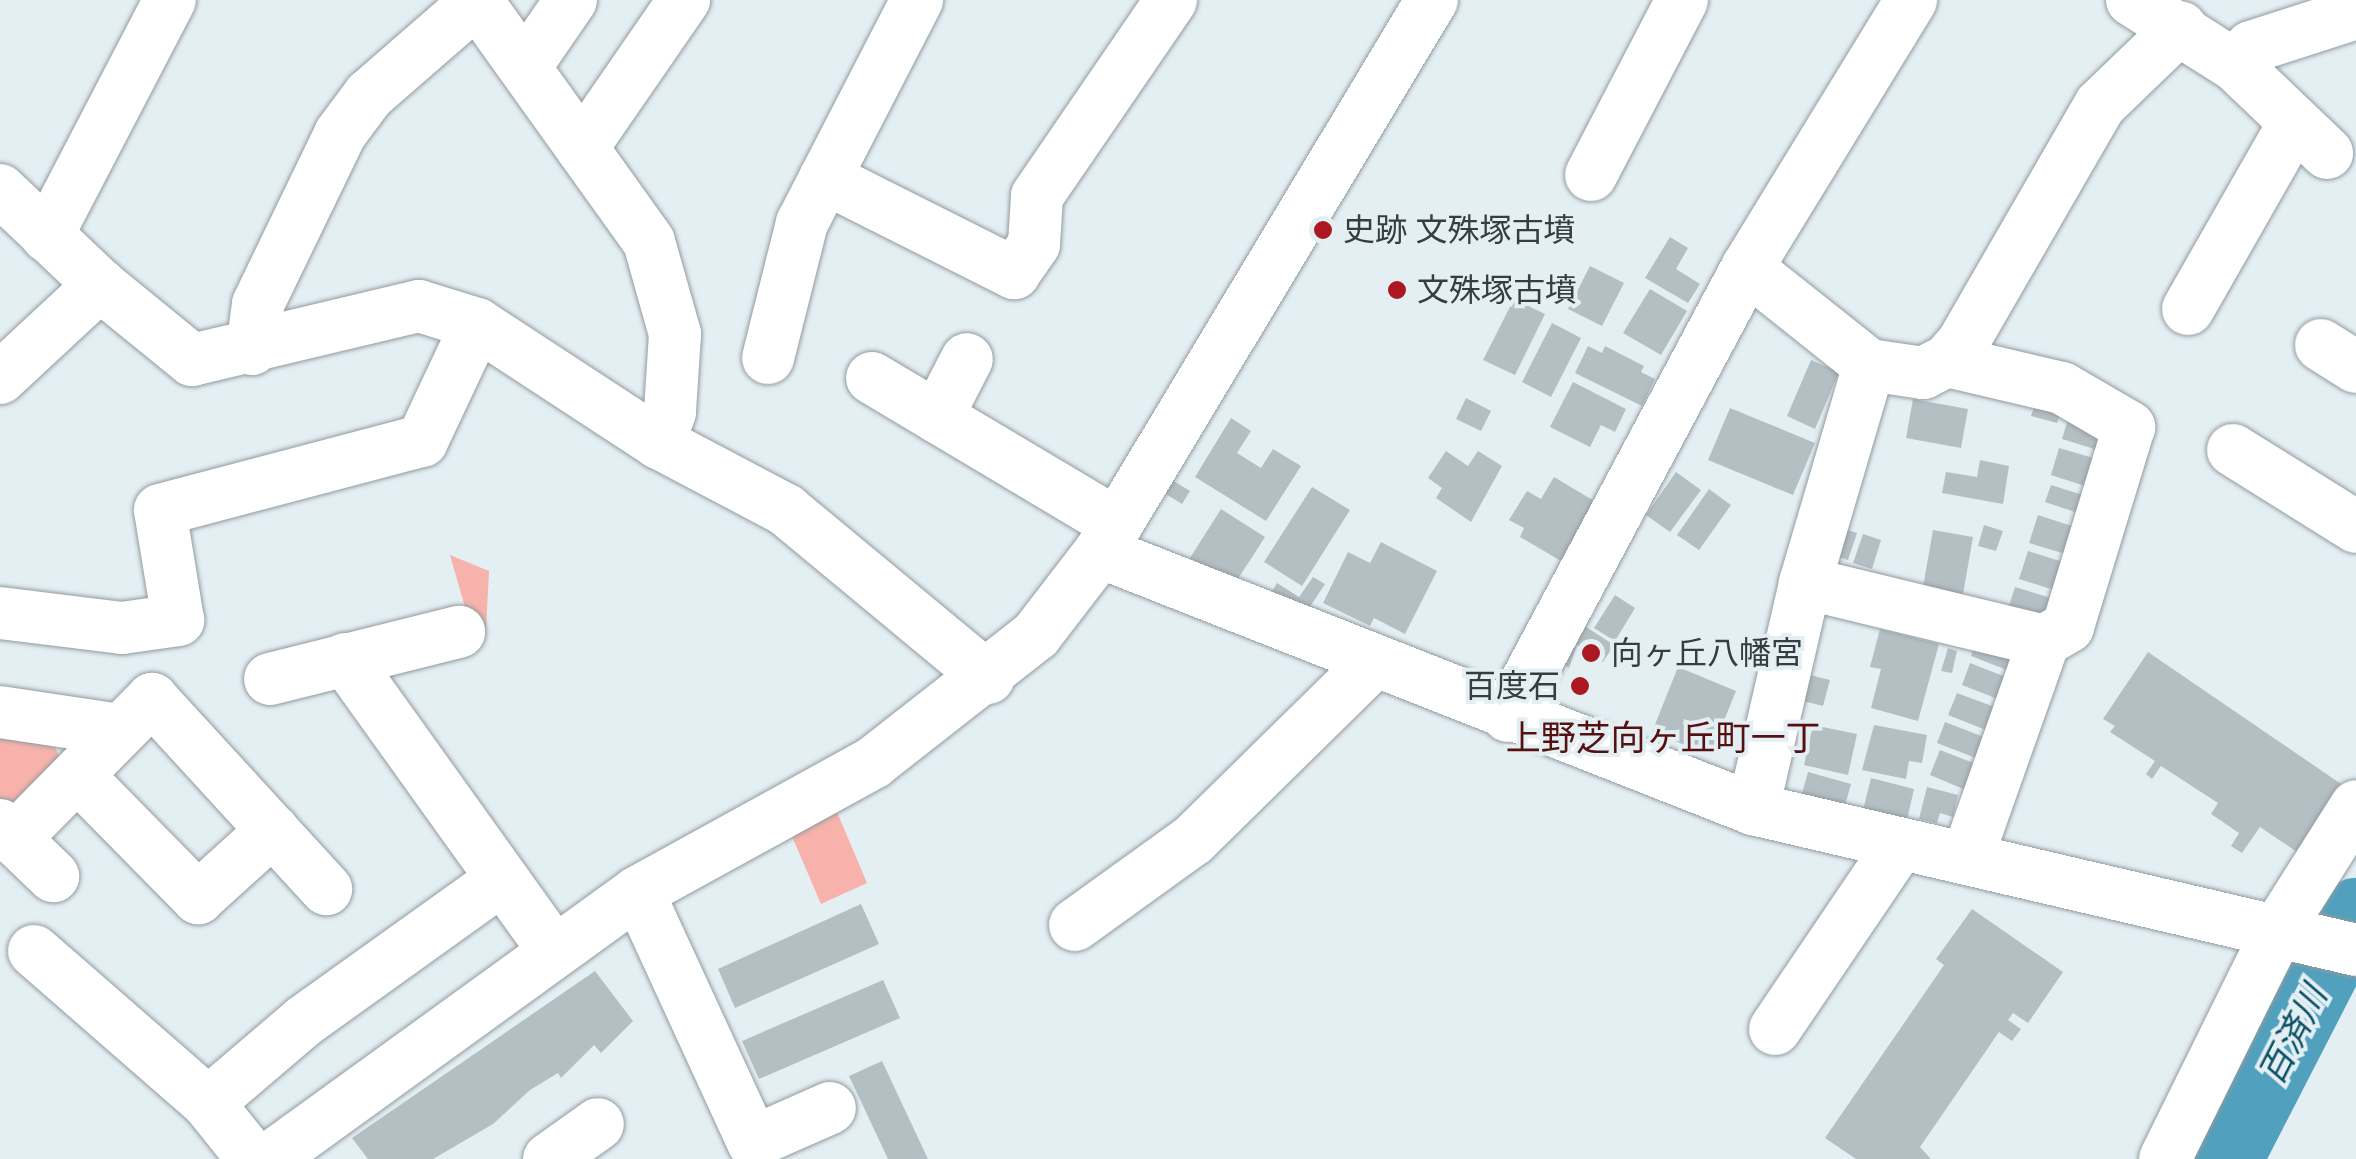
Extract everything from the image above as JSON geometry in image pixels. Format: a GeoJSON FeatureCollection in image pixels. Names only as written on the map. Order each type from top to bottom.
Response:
{"type":"FeatureCollection","features":[{"type":"Feature","properties":{"kind":"street"},"geometry":{"type":"LineString","coordinates":[[47,236],[170,0]]}},
{"type":"Feature","properties":{"kind":"street"},"geometry":{"type":"LineString","coordinates":[[252,349],[258,304],[340,134],[369,94],[477,0],[649,242],[675,334],[670,412],[659,443]]}},
{"type":"Feature","properties":{"kind":"street"},"geometry":{"type":"LineString","coordinates":[[525,68],[572,0]]}},
{"type":"Feature","properties":{"kind":"street"},"geometry":{"type":"LineString","coordinates":[[582,148],[684,0]]}},
{"type":"Feature","properties":{"kind":"street"},"geometry":{"type":"LineString","coordinates":[[768,358],[802,223],[917,0]]}},
{"type":"Feature","properties":{"kind":"street"},"geometry":{"type":"LineString","coordinates":[[825,178],[1014,273],[1034,244],[1037,196],[1171,0]]}},
{"type":"Feature","properties":{"kind":"street"},"geometry":{"type":"LineString","coordinates":[[270,1159],[638,892],[874,762],[988,678],[1036,635],[1108,538],[1432,0]]}},
{"type":"Feature","properties":{"kind":"street"},"geometry":{"type":"LineString","coordinates":[[1591,175],[1682,0]]}},
{"type":"Feature","properties":{"kind":"street"},"geometry":{"type":"LineString","coordinates":[[1508,716],[1747,268],[1911,0]]}},
{"type":"Feature","properties":{"kind":"street"},"geometry":{"type":"LineString","coordinates":[[2132,0],[2236,66],[2310,139],[2188,310]]}},
{"type":"Feature","properties":{"kind":"street"},"geometry":{"type":"LineString","coordinates":[[2236,66],[2251,47],[2356,13]]}},
{"type":"Feature","properties":{"kind":"street"},"geometry":{"type":"LineString","coordinates":[[1747,268],[1869,365],[1922,374],[1946,360],[1962,344],[2100,105],[2180,27]]}},
{"type":"Feature","properties":{"kind":"street"},"geometry":{"type":"LineString","coordinates":[[0,190],[100,286],[192,360],[252,349],[420,306],[477,324],[659,443],[786,510],[988,678]]}},
{"type":"Feature","properties":{"kind":"street"},"geometry":{"type":"LineString","coordinates":[[0,378],[100,286]]}},
{"type":"Feature","properties":{"kind":"street"},"geometry":{"type":"LineString","coordinates":[[0,613],[122,628],[178,620],[160,510],[422,442],[477,324]]}},
{"type":"Feature","properties":{"kind":"street"},"geometry":{"type":"LineString","coordinates":[[938,417],[968,358]]}},
{"type":"Feature","properties":{"kind":"street"},"geometry":{"type":"LineString","coordinates":[[1946,360],[2062,388],[2129,427],[2068,627],[2044,641],[1967,858]]}},
{"type":"Feature","properties":{"kind":"street"},"geometry":{"type":"LineString","coordinates":[[1753,808],[1804,583],[1869,365]]}},
{"type":"Feature","properties":{"kind":"street"},"geometry":{"type":"LineString","coordinates":[[872,378],[938,417],[1108,538],[1374,662],[1508,716],[1753,808],[1899,846],[2285,929],[2356,950]]}},
{"type":"Feature","properties":{"kind":"street"},"geometry":{"type":"LineString","coordinates":[[2233,450],[2356,527]]}},
{"type":"Feature","properties":{"kind":"street"},"geometry":{"type":"LineString","coordinates":[[1804,583],[2044,641]]}},
{"type":"Feature","properties":{"kind":"street"},"geometry":{"type":"LineString","coordinates":[[270,679],[459,632]]}},
{"type":"Feature","properties":{"kind":"street"},"geometry":{"type":"LineString","coordinates":[[345,659],[555,952]]}},
{"type":"Feature","properties":{"kind":"street"},"geometry":{"type":"LineString","coordinates":[[1075,925],[1194,840],[1374,662]]}},
{"type":"Feature","properties":{"kind":"street"},"geometry":{"type":"LineString","coordinates":[[53,876],[7,832],[77,775],[152,699],[326,890]]}},
{"type":"Feature","properties":{"kind":"street"},"geometry":{"type":"LineString","coordinates":[[0,712],[121,730]]}},
{"type":"Feature","properties":{"kind":"street"},"geometry":{"type":"LineString","coordinates":[[77,775],[198,898],[273,830]]}},
{"type":"Feature","properties":{"kind":"street"},"geometry":{"type":"LineString","coordinates":[[2165,1159],[2285,929],[2356,806]]}},
{"type":"Feature","properties":{"kind":"street"},"geometry":{"type":"LineString","coordinates":[[1775,1029],[1899,846]]}},
{"type":"Feature","properties":{"kind":"street"},"geometry":{"type":"LineString","coordinates":[[208,1103],[304,1020],[501,880]]}},
{"type":"Feature","properties":{"kind":"street"},"geometry":{"type":"LineString","coordinates":[[638,892],[753,1142],[830,1108]]}},
{"type":"Feature","properties":{"kind":"street"},"geometry":{"type":"LineString","coordinates":[[34,951],[208,1103],[253,1159]]}},
{"type":"Feature","properties":{"kind":"street"},"geometry":{"type":"LineString","coordinates":[[550,1159],[598,1124]]}},
{"type":"Feature","properties":{"kind":"shaded area"},"geometry":{"type":"Polygon","coordinates":[[[450,555],[489,571],[486,630],[462,642],[469,621],[450,555]]]}},
{"type":"Feature","properties":{"kind":"shaded area"},"geometry":{"type":"Polygon","coordinates":[[[0,737],[55,747],[64,767],[10,807],[0,798],[0,737]]]}},
{"type":"Feature","properties":{"kind":"shaded area"},"geometry":{"type":"Polygon","coordinates":[[[837,812],[867,883],[821,904],[791,834],[837,812]]]}},
{"type":"Feature","properties":{"kind":"building"},"geometry":{"type":"Polygon","coordinates":[[[1670,237],[1688,248],[1676,269],[1700,284],[1688,303],[1645,278],[1670,237]]]}},
{"type":"Feature","properties":{"kind":"building"},"geometry":{"type":"Polygon","coordinates":[[[1590,266],[1624,283],[1602,326],[1568,309],[1590,266]]]}},
{"type":"Feature","properties":{"kind":"building"},"geometry":{"type":"Polygon","coordinates":[[[1650,289],[1687,311],[1661,355],[1623,333],[1650,289]]]}},
{"type":"Feature","properties":{"kind":"building"},"geometry":{"type":"Polygon","coordinates":[[[1514,299],[1545,314],[1515,375],[1483,360],[1514,299]]]}},
{"type":"Feature","properties":{"kind":"building"},"geometry":{"type":"Polygon","coordinates":[[[1552,323],[1581,338],[1551,397],[1522,382],[1552,323]]]}},
{"type":"Feature","properties":{"kind":"building"},"geometry":{"type":"Polygon","coordinates":[[[1588,346],[1602,353],[1605,346],[1644,366],[1641,372],[1655,379],[1642,406],[1575,373],[1588,346]]]}},
{"type":"Feature","properties":{"kind":"building"},"geometry":{"type":"Polygon","coordinates":[[[1811,360],[1839,372],[1815,429],[1787,416],[1811,360]]]}},
{"type":"Feature","properties":{"kind":"building"},"geometry":{"type":"Polygon","coordinates":[[[1573,382],[1626,409],[1615,432],[1601,425],[1590,447],[1550,427],[1573,382]]]}},
{"type":"Feature","properties":{"kind":"building"},"geometry":{"type":"Polygon","coordinates":[[[1466,398],[1491,411],[1481,431],[1456,419],[1466,398]]]}},
{"type":"Feature","properties":{"kind":"building"},"geometry":{"type":"Polygon","coordinates":[[[2037,398],[2063,406],[2057,423],[2031,416],[2037,398]]]}},
{"type":"Feature","properties":{"kind":"building"},"geometry":{"type":"Polygon","coordinates":[[[1913,399],[1968,409],[1961,448],[1906,438],[1913,399]]]}},
{"type":"Feature","properties":{"kind":"building"},"geometry":{"type":"Polygon","coordinates":[[[1730,408],[1815,443],[1793,495],[1708,460],[1730,408]]]}},
{"type":"Feature","properties":{"kind":"building"},"geometry":{"type":"Polygon","coordinates":[[[2069,416],[2105,428],[2098,450],[2062,439],[2069,416]]]}},
{"type":"Feature","properties":{"kind":"building"},"geometry":{"type":"Polygon","coordinates":[[[1231,418],[1251,431],[1237,453],[1261,468],[1273,449],[1301,466],[1266,521],[1195,477],[1231,418]]]}},
{"type":"Feature","properties":{"kind":"building"},"geometry":{"type":"Polygon","coordinates":[[[2059,448],[2097,459],[2088,487],[2051,475],[2059,448]]]}},
{"type":"Feature","properties":{"kind":"building"},"geometry":{"type":"Polygon","coordinates":[[[1446,451],[1468,466],[1478,451],[1502,466],[1471,522],[1436,498],[1442,488],[1428,478],[1446,451]]]}},
{"type":"Feature","properties":{"kind":"building"},"geometry":{"type":"Polygon","coordinates":[[[1980,460],[2009,466],[2003,504],[1942,493],[1946,472],[1977,477],[1980,460]]]}},
{"type":"Feature","properties":{"kind":"building"},"geometry":{"type":"Polygon","coordinates":[[[1676,472],[1701,490],[1670,532],[1646,515],[1676,472]]]}},
{"type":"Feature","properties":{"kind":"building"},"geometry":{"type":"Polygon","coordinates":[[[1554,477],[1596,502],[1561,561],[1520,537],[1524,528],[1509,520],[1527,491],[1541,499],[1554,477]]]}},
{"type":"Feature","properties":{"kind":"building"},"geometry":{"type":"Polygon","coordinates":[[[1169,478],[1190,491],[1182,504],[1161,491],[1169,478]]]}},
{"type":"Feature","properties":{"kind":"building"},"geometry":{"type":"Polygon","coordinates":[[[2051,485],[2086,496],[2081,514],[2045,502],[2051,485]]]}},
{"type":"Feature","properties":{"kind":"building"},"geometry":{"type":"Polygon","coordinates":[[[1312,487],[1350,510],[1302,586],[1264,562],[1312,487]]]}},
{"type":"Feature","properties":{"kind":"building"},"geometry":{"type":"Polygon","coordinates":[[[1709,489],[1731,505],[1699,550],[1677,535],[1709,489]]]}},
{"type":"Feature","properties":{"kind":"building"},"geometry":{"type":"Polygon","coordinates":[[[1221,509],[1265,537],[1234,585],[1190,558],[1221,509]]]}},
{"type":"Feature","properties":{"kind":"building"},"geometry":{"type":"Polygon","coordinates":[[[2038,515],[2078,528],[2069,555],[2029,543],[2038,515]]]}},
{"type":"Feature","properties":{"kind":"building"},"geometry":{"type":"Polygon","coordinates":[[[1984,525],[2003,531],[1996,551],[1978,546],[1984,525]]]}},
{"type":"Feature","properties":{"kind":"building"},"geometry":{"type":"Polygon","coordinates":[[[1844,529],[1857,533],[1848,560],[1835,556],[1844,529]]]}},
{"type":"Feature","properties":{"kind":"building"},"geometry":{"type":"Polygon","coordinates":[[[1933,530],[1973,537],[1963,594],[1923,587],[1933,530]]]}},
{"type":"Feature","properties":{"kind":"building"},"geometry":{"type":"Polygon","coordinates":[[[1863,534],[1881,540],[1872,569],[1853,563],[1863,534]]]}},
{"type":"Feature","properties":{"kind":"building"},"geometry":{"type":"Polygon","coordinates":[[[1381,542],[1437,571],[1405,634],[1374,618],[1370,626],[1323,603],[1348,552],[1370,563],[1381,542]]]}},
{"type":"Feature","properties":{"kind":"building"},"geometry":{"type":"Polygon","coordinates":[[[2028,551],[2063,562],[2054,590],[2019,579],[2028,551]]]}},
{"type":"Feature","properties":{"kind":"building"},"geometry":{"type":"Polygon","coordinates":[[[1313,577],[1325,584],[1304,616],[1270,595],[1277,583],[1299,597],[1313,577]]]}},
{"type":"Feature","properties":{"kind":"building"},"geometry":{"type":"Polygon","coordinates":[[[2015,587],[2051,598],[2045,617],[2009,606],[2015,587]]]}},
{"type":"Feature","properties":{"kind":"building"},"geometry":{"type":"Polygon","coordinates":[[[1615,595],[1635,608],[1615,641],[1594,628],[1615,595]]]}},
{"type":"Feature","properties":{"kind":"building"},"geometry":{"type":"Polygon","coordinates":[[[1577,621],[1614,645],[1603,662],[1577,645],[1569,668],[1564,665],[1577,621]]]}},
{"type":"Feature","properties":{"kind":"building"},"geometry":{"type":"Polygon","coordinates":[[[1880,629],[1939,644],[1918,721],[1871,708],[1881,669],[1870,667],[1880,629]]]}},
{"type":"Feature","properties":{"kind":"building"},"geometry":{"type":"Polygon","coordinates":[[[1978,637],[2020,653],[2012,672],[1971,656],[1978,637]]]}},
{"type":"Feature","properties":{"kind":"building"},"geometry":{"type":"Polygon","coordinates":[[[1948,648],[1957,651],[1952,673],[1941,671],[1948,648]]]}},
{"type":"Feature","properties":{"kind":"building"},"geometry":{"type":"Polygon","coordinates":[[[2148,652],[2344,786],[2300,854],[2260,827],[2242,853],[2231,846],[2239,833],[2211,814],[2218,803],[2161,766],[2152,779],[2146,774],[2155,761],[2110,732],[2115,726],[2103,719],[2148,652]]]}},
{"type":"Feature","properties":{"kind":"building"},"geometry":{"type":"Polygon","coordinates":[[[1970,663],[2011,679],[2003,701],[1962,685],[1970,663]]]}},
{"type":"Feature","properties":{"kind":"building"},"geometry":{"type":"Polygon","coordinates":[[[1678,667],[1736,691],[1710,755],[1652,732],[1678,667]]]}},
{"type":"Feature","properties":{"kind":"building"},"geometry":{"type":"Polygon","coordinates":[[[1806,674],[1830,680],[1823,706],[1799,700],[1806,674]]]}},
{"type":"Feature","properties":{"kind":"building"},"geometry":{"type":"Polygon","coordinates":[[[1957,693],[2000,709],[1991,732],[1948,715],[1957,693]]]}},
{"type":"Feature","properties":{"kind":"building"},"geometry":{"type":"Polygon","coordinates":[[[1945,722],[1989,739],[1981,760],[1937,743],[1945,722]]]}},
{"type":"Feature","properties":{"kind":"building"},"geometry":{"type":"Polygon","coordinates":[[[1813,725],[1857,734],[1848,775],[1804,765],[1813,725]]]}},
{"type":"Feature","properties":{"kind":"building"},"geometry":{"type":"Polygon","coordinates":[[[1874,725],[1927,735],[1922,763],[1909,761],[1906,779],[1862,770],[1874,725]]]}},
{"type":"Feature","properties":{"kind":"building"},"geometry":{"type":"Polygon","coordinates":[[[1940,750],[1976,764],[1966,790],[1930,775],[1940,750]]]}},
{"type":"Feature","properties":{"kind":"building"},"geometry":{"type":"Polygon","coordinates":[[[1808,772],[1851,784],[1842,816],[1799,804],[1808,772]]]}},
{"type":"Feature","properties":{"kind":"building"},"geometry":{"type":"Polygon","coordinates":[[[1871,778],[1914,789],[1905,829],[1861,818],[1871,778]]]}},
{"type":"Feature","properties":{"kind":"building"},"geometry":{"type":"Polygon","coordinates":[[[1927,787],[1958,795],[1953,817],[1940,813],[1937,823],[1919,819],[1927,787]]]}},
{"type":"Feature","properties":{"kind":"building"},"geometry":{"type":"Polygon","coordinates":[[[861,904],[879,944],[735,1008],[718,969],[861,904]]]}},
{"type":"Feature","properties":{"kind":"building"},"geometry":{"type":"Polygon","coordinates":[[[1972,909],[2063,972],[2028,1023],[2013,1013],[2008,1020],[2021,1029],[2012,1041],[1999,1032],[1920,1147],[1931,1159],[1856,1159],[1825,1138],[1944,965],[1936,959],[1972,909]]]}},
{"type":"Feature","properties":{"kind":"building"},"geometry":{"type":"Polygon","coordinates":[[[595,971],[633,1021],[601,1053],[594,1045],[561,1078],[558,1073],[530,1090],[493,1124],[433,1159],[368,1159],[352,1138],[595,971]]]}},
{"type":"Feature","properties":{"kind":"building"},"geometry":{"type":"Polygon","coordinates":[[[883,980],[900,1018],[759,1079],[742,1041],[883,980]]]}},
{"type":"Feature","properties":{"kind":"building"},"geometry":{"type":"Polygon","coordinates":[[[882,1061],[928,1159],[888,1159],[849,1076],[882,1061]]]}},
{"type":"Feature","properties":{"kind":"waterway","name":"百済川"},"geometry":{"type":"LineString","coordinates":[[2229,1159],[2356,912]]}},
{"type":"Feature","properties":{"kind":"place","name":"史跡 文殊塚古墳"},"geometry":{"type":"Point","coordinates":[1323,230]}},
{"type":"Feature","properties":{"kind":"place","name":"文殊塚古墳"},"geometry":{"type":"Point","coordinates":[1397,290]}},
{"type":"Feature","properties":{"kind":"place","name":"向ヶ丘八幡宮"},"geometry":{"type":"Point","coordinates":[1591,653]}},
{"type":"Feature","properties":{"kind":"place","name":"百度石"},"geometry":{"type":"Point","coordinates":[1580,686]}},
{"type":"Feature","properties":{"kind":"district","name":"上野芝向ヶ丘町一丁"},"geometry":{"type":"Point","coordinates":[1663,738]}}]}
